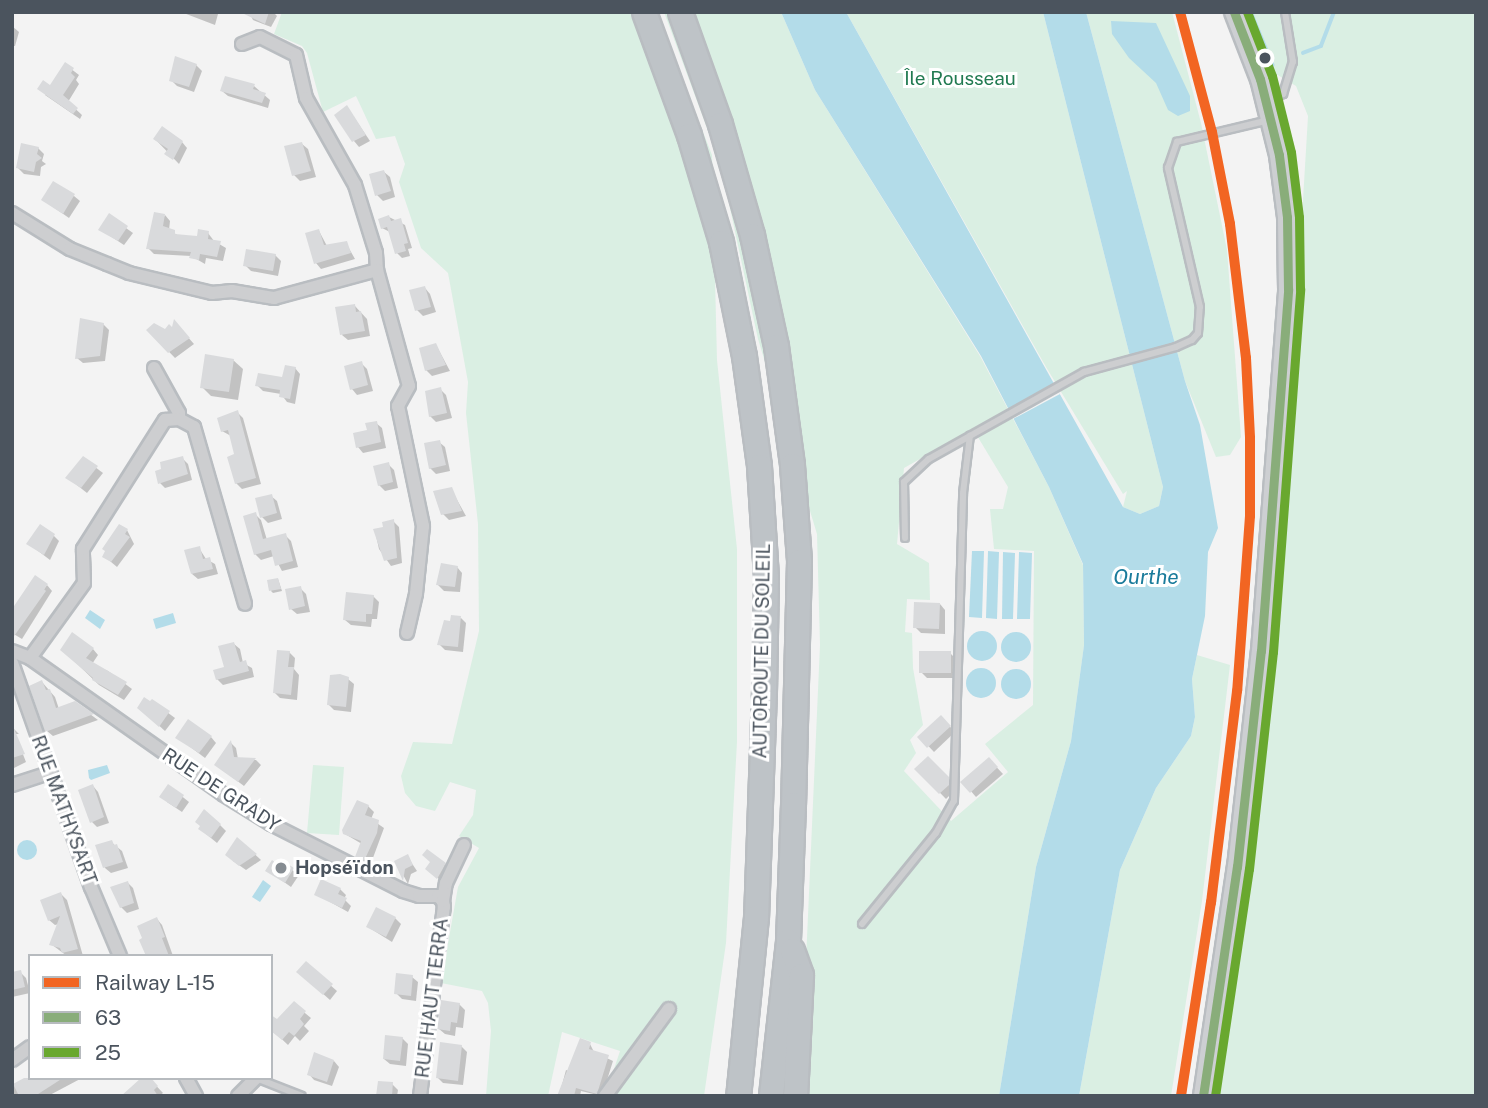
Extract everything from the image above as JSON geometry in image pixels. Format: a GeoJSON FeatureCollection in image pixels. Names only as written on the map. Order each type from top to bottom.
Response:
{"type":"FeatureCollection","features":[{"type":"Feature","properties":{"kind":"highway","name":"AUTOROUTE DU SOLEIL"},"geometry":{"type":"LineString","coordinates":[[644,12],[689,135],[721,242],[744,356],[759,466],[766,578],[764,690],[755,917],[738,1096]]}},
{"type":"Feature","properties":{"kind":"highway","name":"AUTOROUTE DU SOLEIL"},"geometry":{"type":"LineString","coordinates":[[680,12],[720,124],[752,235],[776,346],[792,465],[799,561],[788,941],[771,1096]]}},
{"type":"Feature","properties":{"kind":"highway"},"geometry":{"type":"LineString","coordinates":[[788,941],[801,975],[795,1096]]}},
{"type":"Feature","properties":{"kind":"main road"},"geometry":{"type":"LineString","coordinates":[[1203,1096],[1237,867],[1260,664],[1283,364],[1287,218],[1269,111],[1252,54],[1234,12]]}},
{"type":"Feature","properties":{"kind":"street"},"geometry":{"type":"LineString","coordinates":[[242,44],[260,37],[296,55],[306,98],[355,185],[376,253],[377,270],[408,386],[397,406],[423,526],[416,594],[407,633]]}},
{"type":"Feature","properties":{"kind":"street"},"geometry":{"type":"LineString","coordinates":[[12,213],[70,249],[129,273],[212,293],[233,291],[274,298],[377,270]]}},
{"type":"Feature","properties":{"kind":"street"},"geometry":{"type":"LineString","coordinates":[[154,368],[179,413],[179,419]]}},
{"type":"Feature","properties":{"kind":"street"},"geometry":{"type":"LineString","coordinates":[[30,657],[84,583],[83,549],[164,420],[179,419],[194,427],[245,604]]}},
{"type":"Feature","properties":{"kind":"street","name":"RUE DE GRADY"},"geometry":{"type":"LineString","coordinates":[[12,651],[30,657],[224,795],[271,824],[403,891],[419,896],[438,896],[443,901]]}},
{"type":"Feature","properties":{"kind":"street","name":"RUE MATHYSART"},"geometry":{"type":"LineString","coordinates":[[12,663],[50,773],[119,954]]}},
{"type":"Feature","properties":{"kind":"street"},"geometry":{"type":"LineString","coordinates":[[12,785],[50,773]]}},
{"type":"Feature","properties":{"kind":"street","name":"RUE HAUT TERRA"},"geometry":{"type":"LineString","coordinates":[[420,1096],[446,883],[464,845]]}},
{"type":"Feature","properties":{"kind":"street"},"geometry":{"type":"LineString","coordinates":[[604,1096],[669,1009]]}},
{"type":"Feature","properties":{"kind":"street"},"geometry":{"type":"LineString","coordinates":[[12,1060],[28,1048]]}},
{"type":"Feature","properties":{"kind":"street"},"geometry":{"type":"LineString","coordinates":[[187,1080],[196,1096]]}},
{"type":"Feature","properties":{"kind":"street"},"geometry":{"type":"LineString","coordinates":[[238,1096],[254,1080]]}},
{"type":"Feature","properties":{"kind":"lane"},"geometry":{"type":"LineString","coordinates":[[905,538],[904,482],[914,469],[1084,372],[1176,347],[1192,340],[1200,326],[1200,307],[1168,168],[1177,142],[1269,111],[1283,94],[1293,62],[1285,12]]}},
{"type":"Feature","properties":{"kind":"lane"},"geometry":{"type":"LineString","coordinates":[[862,925],[936,833],[954,801],[963,493],[970,435]]}},
{"type":"Feature","properties":{"kind":"lane"},"geometry":{"type":"LineString","coordinates":[[261,1080],[302,1096]]}},
{"type":"Feature","properties":{"kind":"green space"},"geometry":{"type":"Polygon","coordinates":[[[282,12],[656,12],[712,155],[717,360],[737,549],[737,742],[726,943],[704,1096],[605,1096],[620,1051],[562,1032],[548,1096],[486,1096],[491,1031],[488,1003],[482,991],[441,983],[458,887],[479,848],[459,836],[473,815],[476,790],[450,782],[435,811],[416,806],[405,793],[401,776],[413,742],[452,744],[479,631],[478,524],[466,413],[468,382],[448,273],[421,248],[399,182],[405,164],[395,136],[376,139],[356,96],[323,112],[307,53],[302,46],[274,34],[282,12]]]}},
{"type":"Feature","properties":{"kind":"green space"},"geometry":{"type":"Polygon","coordinates":[[[664,12],[781,12],[815,90],[980,356],[1049,487],[1083,565],[1084,645],[1071,741],[1036,867],[999,1096],[800,1096],[820,645],[817,534],[758,339],[721,166],[664,12]],[[973,429],[904,468],[897,544],[929,563],[930,600],[907,599],[905,632],[912,633],[913,668],[923,725],[910,740],[916,753],[904,771],[951,821],[1008,772],[985,744],[1033,705],[1034,551],[994,549],[990,509],[1003,509],[1008,487],[973,429]]]}},
{"type":"Feature","properties":{"kind":"green space","name":"Île Rousseau"},"geometry":{"type":"Polygon","coordinates":[[[846,12],[1043,12],[1163,487],[1159,506],[1140,514],[1123,507],[1127,491],[1123,494],[1046,367],[846,12]]]}},
{"type":"Feature","properties":{"kind":"green space"},"geometry":{"type":"Polygon","coordinates":[[[1086,12],[1172,12],[1201,123],[1227,250],[1241,437],[1230,455],[1216,457],[1185,381],[1086,12]]]}},
{"type":"Feature","properties":{"kind":"green space"},"geometry":{"type":"Polygon","coordinates":[[[1242,12],[1476,12],[1476,1096],[1207,1096],[1263,674],[1290,419],[1308,116],[1296,86],[1271,71],[1242,12]]]}},
{"type":"Feature","properties":{"kind":"green space"},"geometry":{"type":"Polygon","coordinates":[[[1197,655],[1230,665],[1202,901],[1171,1096],[1079,1096],[1120,870],[1156,788],[1191,736],[1195,717],[1192,679],[1197,655]]]}},
{"type":"Feature","properties":{"kind":"green space"},"geometry":{"type":"Polygon","coordinates":[[[313,765],[344,767],[339,835],[307,833],[313,765]]]}},
{"type":"Feature","properties":{"kind":"water","name":"Ourthe"},"geometry":{"type":"Polygon","coordinates":[[[781,12],[846,12],[1123,507],[1140,514],[1159,506],[1163,487],[1043,12],[1086,12],[1185,381],[1200,425],[1218,528],[1208,552],[1205,616],[1192,679],[1195,717],[1191,736],[1156,788],[1120,870],[1079,1096],[999,1096],[1036,867],[1071,741],[1084,645],[1083,564],[1049,487],[981,356],[815,90],[781,12]]]}},
{"type":"Feature","properties":{"kind":"water"},"geometry":{"type":"Polygon","coordinates":[[[1111,21],[1156,23],[1190,96],[1190,111],[1178,116],[1168,110],[1156,83],[1129,58],[1112,34],[1111,21]]]}},
{"type":"Feature","properties":{"kind":"water"},"geometry":{"type":"Polygon","coordinates":[[[972,551],[984,551],[982,618],[969,617],[972,551]]]}},
{"type":"Feature","properties":{"kind":"water"},"geometry":{"type":"Polygon","coordinates":[[[988,551],[999,552],[997,619],[986,618],[988,551]]]}},
{"type":"Feature","properties":{"kind":"water"},"geometry":{"type":"Polygon","coordinates":[[[1003,552],[1015,553],[1013,619],[1002,619],[1003,552]]]}},
{"type":"Feature","properties":{"kind":"water"},"geometry":{"type":"Polygon","coordinates":[[[1019,552],[1032,553],[1030,619],[1017,619],[1019,552]]]}},
{"type":"Feature","properties":{"kind":"water"},"geometry":{"type":"Polygon","coordinates":[[[90,610],[105,620],[100,629],[85,618],[90,610]]]}},
{"type":"Feature","properties":{"kind":"water"},"geometry":{"type":"Polygon","coordinates":[[[173,613],[176,623],[156,629],[153,619],[173,613]]]}},
{"type":"Feature","properties":{"kind":"water"},"geometry":{"type":"Polygon","coordinates":[[[982,631],[988,632],[996,640],[996,652],[988,660],[982,661],[976,660],[968,652],[967,646],[968,640],[976,632],[982,631]]]}},
{"type":"Feature","properties":{"kind":"water"},"geometry":{"type":"Polygon","coordinates":[[[1016,632],[1027,636],[1031,647],[1027,658],[1016,662],[1005,658],[1001,647],[1005,636],[1016,632]]]}},
{"type":"Feature","properties":{"kind":"water"},"geometry":{"type":"Polygon","coordinates":[[[981,668],[991,673],[996,683],[991,693],[981,698],[971,693],[966,683],[971,673],[981,668]]]}},
{"type":"Feature","properties":{"kind":"water"},"geometry":{"type":"Polygon","coordinates":[[[1016,669],[1022,670],[1030,678],[1030,690],[1022,698],[1016,699],[1010,698],[1002,690],[1001,684],[1002,678],[1010,670],[1016,669]]]}},
{"type":"Feature","properties":{"kind":"water"},"geometry":{"type":"Polygon","coordinates":[[[107,765],[110,773],[91,780],[89,778],[88,770],[107,765]]]}},
{"type":"Feature","properties":{"kind":"water"},"geometry":{"type":"Polygon","coordinates":[[[27,840],[34,843],[37,850],[34,857],[27,860],[20,857],[17,850],[20,843],[27,840]]]}},
{"type":"Feature","properties":{"kind":"water"},"geometry":{"type":"Polygon","coordinates":[[[263,880],[271,886],[260,902],[252,897],[263,880]]]}},
{"type":"Feature","properties":{"kind":"pier"},"geometry":{"type":"Polygon","coordinates":[[[1055,385],[1060,394],[1013,419],[1008,410],[1055,385]]]}},
{"type":"Feature","properties":{"kind":"building"},"geometry":{"type":"Polygon","coordinates":[[[240,12],[269,12],[265,24],[240,12]]]}},
{"type":"Feature","properties":{"kind":"building"},"geometry":{"type":"Polygon","coordinates":[[[175,56],[197,64],[189,87],[169,81],[175,56]]]}},
{"type":"Feature","properties":{"kind":"building"},"geometry":{"type":"Polygon","coordinates":[[[65,62],[74,68],[71,73],[75,77],[63,95],[78,108],[73,114],[37,89],[43,80],[50,85],[65,62]]]}},
{"type":"Feature","properties":{"kind":"building"},"geometry":{"type":"Polygon","coordinates":[[[225,76],[255,84],[253,89],[266,93],[262,103],[220,91],[225,76]]]}},
{"type":"Feature","properties":{"kind":"building"},"geometry":{"type":"Polygon","coordinates":[[[347,105],[366,135],[352,142],[334,115],[347,105]]]}},
{"type":"Feature","properties":{"kind":"building"},"geometry":{"type":"Polygon","coordinates":[[[162,126],[183,141],[173,160],[164,154],[168,149],[153,139],[162,126]]]}},
{"type":"Feature","properties":{"kind":"building"},"geometry":{"type":"Polygon","coordinates":[[[302,142],[311,171],[292,176],[284,146],[302,142]]]}},
{"type":"Feature","properties":{"kind":"building"},"geometry":{"type":"Polygon","coordinates":[[[21,143],[39,147],[37,154],[42,158],[36,162],[34,172],[16,168],[21,143]]]}},
{"type":"Feature","properties":{"kind":"building"},"geometry":{"type":"Polygon","coordinates":[[[384,170],[391,191],[375,196],[369,174],[384,170]]]}},
{"type":"Feature","properties":{"kind":"building"},"geometry":{"type":"Polygon","coordinates":[[[53,181],[75,194],[63,214],[41,200],[53,181]]]}},
{"type":"Feature","properties":{"kind":"building"},"geometry":{"type":"Polygon","coordinates":[[[154,212],[165,214],[163,226],[175,230],[175,234],[197,236],[198,229],[209,231],[208,239],[221,241],[217,257],[200,254],[199,260],[189,258],[191,252],[146,249],[154,212]]]}},
{"type":"Feature","properties":{"kind":"building"},"geometry":{"type":"Polygon","coordinates":[[[109,213],[128,226],[118,241],[98,230],[109,213]]]}},
{"type":"Feature","properties":{"kind":"building"},"geometry":{"type":"Polygon","coordinates":[[[389,215],[391,221],[401,218],[408,243],[404,244],[406,251],[395,254],[387,227],[381,229],[378,219],[389,215]]]}},
{"type":"Feature","properties":{"kind":"building"},"geometry":{"type":"Polygon","coordinates":[[[319,229],[324,245],[347,241],[351,253],[314,264],[305,233],[319,229]]]}},
{"type":"Feature","properties":{"kind":"building"},"geometry":{"type":"Polygon","coordinates":[[[246,249],[276,254],[273,271],[243,266],[246,249]]]}},
{"type":"Feature","properties":{"kind":"building"},"geometry":{"type":"Polygon","coordinates":[[[425,286],[431,307],[415,311],[409,290],[425,286]]]}},
{"type":"Feature","properties":{"kind":"building"},"geometry":{"type":"Polygon","coordinates":[[[355,304],[356,312],[361,311],[365,331],[340,335],[335,307],[355,304]]]}},
{"type":"Feature","properties":{"kind":"building"},"geometry":{"type":"Polygon","coordinates":[[[80,318],[104,323],[100,356],[75,359],[80,318]]]}},
{"type":"Feature","properties":{"kind":"building"},"geometry":{"type":"Polygon","coordinates":[[[174,319],[190,338],[168,353],[146,330],[154,323],[165,329],[169,324],[172,327],[174,319]]]}},
{"type":"Feature","properties":{"kind":"building"},"geometry":{"type":"Polygon","coordinates":[[[436,343],[446,365],[425,371],[419,348],[436,343]]]}},
{"type":"Feature","properties":{"kind":"building"},"geometry":{"type":"Polygon","coordinates":[[[205,354],[234,359],[229,392],[200,388],[205,354]]]}},
{"type":"Feature","properties":{"kind":"building"},"geometry":{"type":"Polygon","coordinates":[[[362,361],[368,385],[350,390],[344,366],[362,361]]]}},
{"type":"Feature","properties":{"kind":"building"},"geometry":{"type":"Polygon","coordinates":[[[285,365],[296,367],[290,399],[279,397],[280,390],[255,386],[258,373],[282,377],[285,365]]]}},
{"type":"Feature","properties":{"kind":"building"},"geometry":{"type":"Polygon","coordinates":[[[441,387],[447,413],[429,417],[425,391],[441,387]]]}},
{"type":"Feature","properties":{"kind":"building"},"geometry":{"type":"Polygon","coordinates":[[[238,410],[256,478],[235,484],[227,457],[234,454],[228,430],[221,432],[217,418],[238,410]]]}},
{"type":"Feature","properties":{"kind":"building"},"geometry":{"type":"Polygon","coordinates":[[[377,421],[381,442],[356,448],[353,433],[367,430],[365,423],[377,421]]]}},
{"type":"Feature","properties":{"kind":"building"},"geometry":{"type":"Polygon","coordinates":[[[440,440],[446,465],[429,469],[424,443],[440,440]]]}},
{"type":"Feature","properties":{"kind":"building"},"geometry":{"type":"Polygon","coordinates":[[[83,456],[98,466],[81,488],[65,478],[83,456]]]}},
{"type":"Feature","properties":{"kind":"building"},"geometry":{"type":"Polygon","coordinates":[[[183,456],[188,474],[158,484],[155,471],[161,469],[160,462],[183,456]]]}},
{"type":"Feature","properties":{"kind":"building"},"geometry":{"type":"Polygon","coordinates":[[[389,462],[393,482],[378,486],[373,466],[389,462]]]}},
{"type":"Feature","properties":{"kind":"building"},"geometry":{"type":"Polygon","coordinates":[[[452,487],[462,511],[441,515],[433,491],[452,487]]]}},
{"type":"Feature","properties":{"kind":"building"},"geometry":{"type":"Polygon","coordinates":[[[272,494],[277,513],[260,518],[255,498],[272,494]]]}},
{"type":"Feature","properties":{"kind":"building"},"geometry":{"type":"Polygon","coordinates":[[[256,512],[263,539],[286,533],[293,561],[275,566],[271,550],[254,555],[243,516],[256,512]]]}},
{"type":"Feature","properties":{"kind":"building"},"geometry":{"type":"Polygon","coordinates":[[[394,519],[397,558],[384,561],[373,529],[383,527],[382,522],[394,519]]]}},
{"type":"Feature","properties":{"kind":"building"},"geometry":{"type":"Polygon","coordinates":[[[40,524],[55,534],[44,555],[26,544],[40,524]]]}},
{"type":"Feature","properties":{"kind":"building"},"geometry":{"type":"Polygon","coordinates":[[[119,524],[128,529],[125,534],[130,537],[111,562],[102,557],[105,551],[102,549],[119,524]]]}},
{"type":"Feature","properties":{"kind":"building"},"geometry":{"type":"Polygon","coordinates":[[[200,546],[203,559],[210,557],[213,569],[191,574],[184,550],[200,546]]]}},
{"type":"Feature","properties":{"kind":"building"},"geometry":{"type":"Polygon","coordinates":[[[441,563],[458,566],[455,587],[436,585],[441,563]]]}},
{"type":"Feature","properties":{"kind":"building"},"geometry":{"type":"Polygon","coordinates":[[[35,575],[48,584],[44,589],[46,591],[12,639],[12,609],[35,575]]]}},
{"type":"Feature","properties":{"kind":"building"},"geometry":{"type":"Polygon","coordinates":[[[278,578],[281,589],[269,591],[267,580],[278,578]]]}},
{"type":"Feature","properties":{"kind":"building"},"geometry":{"type":"Polygon","coordinates":[[[301,586],[305,606],[289,610],[285,589],[301,586]]]}},
{"type":"Feature","properties":{"kind":"building"},"geometry":{"type":"Polygon","coordinates":[[[346,592],[374,595],[372,614],[366,614],[366,622],[343,620],[346,592]]]}},
{"type":"Feature","properties":{"kind":"building"},"geometry":{"type":"Polygon","coordinates":[[[914,602],[940,603],[939,629],[913,628],[914,602]]]}},
{"type":"Feature","properties":{"kind":"building"},"geometry":{"type":"Polygon","coordinates":[[[451,615],[461,616],[458,647],[437,645],[444,620],[450,621],[451,615]]]}},
{"type":"Feature","properties":{"kind":"building"},"geometry":{"type":"Polygon","coordinates":[[[72,632],[94,648],[86,658],[127,682],[118,695],[92,680],[93,678],[60,650],[72,632]]]}},
{"type":"Feature","properties":{"kind":"building"},"geometry":{"type":"Polygon","coordinates":[[[234,642],[240,662],[246,660],[249,671],[216,680],[213,670],[224,667],[218,646],[234,642]]]}},
{"type":"Feature","properties":{"kind":"building"},"geometry":{"type":"Polygon","coordinates":[[[277,650],[290,651],[288,667],[294,667],[291,695],[273,693],[277,650]]]}},
{"type":"Feature","properties":{"kind":"building"},"geometry":{"type":"Polygon","coordinates":[[[919,651],[951,651],[951,673],[919,673],[919,651]]]}},
{"type":"Feature","properties":{"kind":"building"},"geometry":{"type":"Polygon","coordinates":[[[330,675],[349,677],[346,707],[327,705],[330,675]]]}},
{"type":"Feature","properties":{"kind":"building"},"geometry":{"type":"Polygon","coordinates":[[[42,680],[46,690],[50,689],[56,708],[75,701],[94,714],[45,732],[29,686],[42,680]]]}},
{"type":"Feature","properties":{"kind":"building"},"geometry":{"type":"Polygon","coordinates":[[[144,697],[170,711],[159,727],[137,708],[144,697]]]}},
{"type":"Feature","properties":{"kind":"building"},"geometry":{"type":"Polygon","coordinates":[[[941,715],[951,726],[927,748],[917,737],[941,715]]]}},
{"type":"Feature","properties":{"kind":"building"},"geometry":{"type":"Polygon","coordinates":[[[188,719],[212,736],[199,753],[175,738],[188,719]]]}},
{"type":"Feature","properties":{"kind":"building"},"geometry":{"type":"Polygon","coordinates":[[[12,724],[25,754],[12,758],[12,724]]]}},
{"type":"Feature","properties":{"kind":"building"},"geometry":{"type":"Polygon","coordinates":[[[231,740],[234,757],[256,758],[238,782],[214,765],[231,740]]]}},
{"type":"Feature","properties":{"kind":"building"},"geometry":{"type":"Polygon","coordinates":[[[928,756],[949,777],[949,785],[939,794],[914,769],[928,756]]]}},
{"type":"Feature","properties":{"kind":"building"},"geometry":{"type":"Polygon","coordinates":[[[989,757],[998,767],[970,793],[960,782],[989,757]]]}},
{"type":"Feature","properties":{"kind":"building"},"geometry":{"type":"Polygon","coordinates":[[[93,784],[104,817],[90,823],[78,790],[93,784]]]}},
{"type":"Feature","properties":{"kind":"building"},"geometry":{"type":"Polygon","coordinates":[[[168,784],[184,795],[176,808],[159,797],[168,784]]]}},
{"type":"Feature","properties":{"kind":"building"},"geometry":{"type":"Polygon","coordinates":[[[357,800],[369,805],[365,815],[379,820],[377,833],[364,861],[355,857],[361,841],[343,834],[342,830],[357,800]]]}},
{"type":"Feature","properties":{"kind":"building"},"geometry":{"type":"Polygon","coordinates":[[[204,809],[221,824],[211,838],[198,829],[200,826],[195,822],[204,809]]]}},
{"type":"Feature","properties":{"kind":"building"},"geometry":{"type":"Polygon","coordinates":[[[237,837],[257,854],[239,866],[225,855],[237,837]]]}},
{"type":"Feature","properties":{"kind":"building"},"geometry":{"type":"Polygon","coordinates":[[[112,840],[114,845],[117,844],[123,862],[103,868],[95,845],[112,840]]]}},
{"type":"Feature","properties":{"kind":"building"},"geometry":{"type":"Polygon","coordinates":[[[427,849],[446,863],[437,879],[425,869],[430,862],[422,855],[427,849]]]}},
{"type":"Feature","properties":{"kind":"building"},"geometry":{"type":"Polygon","coordinates":[[[408,854],[413,865],[405,869],[403,881],[394,861],[408,854]]]}},
{"type":"Feature","properties":{"kind":"building"},"geometry":{"type":"Polygon","coordinates":[[[280,859],[294,868],[285,883],[265,871],[272,860],[276,863],[280,859]]]}},
{"type":"Feature","properties":{"kind":"building"},"geometry":{"type":"Polygon","coordinates":[[[321,879],[341,888],[338,894],[347,898],[342,908],[314,895],[321,879]]]}},
{"type":"Feature","properties":{"kind":"building"},"geometry":{"type":"Polygon","coordinates":[[[128,881],[134,903],[120,908],[110,887],[128,881]]]}},
{"type":"Feature","properties":{"kind":"building"},"geometry":{"type":"Polygon","coordinates":[[[61,892],[78,949],[62,953],[60,948],[49,945],[60,916],[48,921],[40,900],[61,892]]]}},
{"type":"Feature","properties":{"kind":"building"},"geometry":{"type":"Polygon","coordinates":[[[376,907],[396,917],[386,937],[366,927],[376,907]]]}},
{"type":"Feature","properties":{"kind":"building"},"geometry":{"type":"Polygon","coordinates":[[[157,917],[168,954],[145,954],[137,926],[157,917]]]}},
{"type":"Feature","properties":{"kind":"building"},"geometry":{"type":"Polygon","coordinates":[[[306,961],[333,984],[323,995],[296,972],[306,961]]]}},
{"type":"Feature","properties":{"kind":"building"},"geometry":{"type":"Polygon","coordinates":[[[21,970],[25,987],[12,990],[12,972],[21,970]]]}},
{"type":"Feature","properties":{"kind":"building"},"geometry":{"type":"Polygon","coordinates":[[[396,973],[413,975],[411,996],[394,994],[396,973]]]}},
{"type":"Feature","properties":{"kind":"building"},"geometry":{"type":"Polygon","coordinates":[[[441,1000],[460,1003],[457,1023],[451,1022],[450,1031],[437,1029],[441,1000]]]}},
{"type":"Feature","properties":{"kind":"building"},"geometry":{"type":"Polygon","coordinates":[[[294,1001],[306,1011],[300,1019],[304,1024],[294,1036],[289,1032],[282,1040],[273,1033],[273,1016],[277,1019],[294,1001]]]}},
{"type":"Feature","properties":{"kind":"building"},"geometry":{"type":"Polygon","coordinates":[[[385,1035],[403,1037],[400,1061],[383,1059],[385,1035]]]}},
{"type":"Feature","properties":{"kind":"building"},"geometry":{"type":"Polygon","coordinates":[[[580,1038],[591,1042],[589,1049],[609,1055],[597,1094],[576,1088],[574,1096],[557,1096],[580,1038]]]}},
{"type":"Feature","properties":{"kind":"building"},"geometry":{"type":"Polygon","coordinates":[[[440,1042],[462,1045],[458,1081],[436,1078],[440,1042]]]}},
{"type":"Feature","properties":{"kind":"building"},"geometry":{"type":"Polygon","coordinates":[[[314,1052],[334,1060],[327,1082],[307,1075],[314,1052]]]}},
{"type":"Feature","properties":{"kind":"building"},"geometry":{"type":"Polygon","coordinates":[[[24,1078],[60,1080],[35,1096],[19,1096],[13,1084],[24,1078]]]}},
{"type":"Feature","properties":{"kind":"building"},"geometry":{"type":"Polygon","coordinates":[[[139,1080],[153,1080],[158,1086],[154,1090],[158,1096],[121,1096],[139,1080]]]}},
{"type":"Feature","properties":{"kind":"building"},"geometry":{"type":"Polygon","coordinates":[[[378,1081],[393,1082],[392,1096],[376,1096],[378,1081]]]}},
{"type":"Feature","properties":{"kind":"waterway"},"geometry":{"type":"LineString","coordinates":[[1251,12],[1273,65]]}},
{"type":"Feature","properties":{"kind":"waterway"},"geometry":{"type":"LineString","coordinates":[[1303,53],[1321,46],[1334,12]]}},
{"type":"Feature","properties":{"kind":"rail line","name":"L-15"},"geometry":{"type":"LineString","coordinates":[[1180,12],[1212,132],[1230,224],[1246,358],[1250,438],[1250,516],[1237,691],[1211,902],[1181,1096]]}},
{"type":"Feature","properties":{"kind":"transit line","name":"63"},"geometry":{"type":"LineString","coordinates":[[1203,1096],[1237,867],[1261,651],[1288,289],[1287,217],[1279,155],[1260,79],[1234,12]]}},
{"type":"Feature","properties":{"kind":"transit line","name":"25"},"geometry":{"type":"LineString","coordinates":[[1215,1096],[1249,869],[1273,652],[1300,289],[1299,217],[1291,152],[1272,76],[1247,12]]}},
{"type":"Feature","properties":{"kind":"place","name":"Hopséïdon"},"geometry":{"type":"Point","coordinates":[281,868]}}]}
